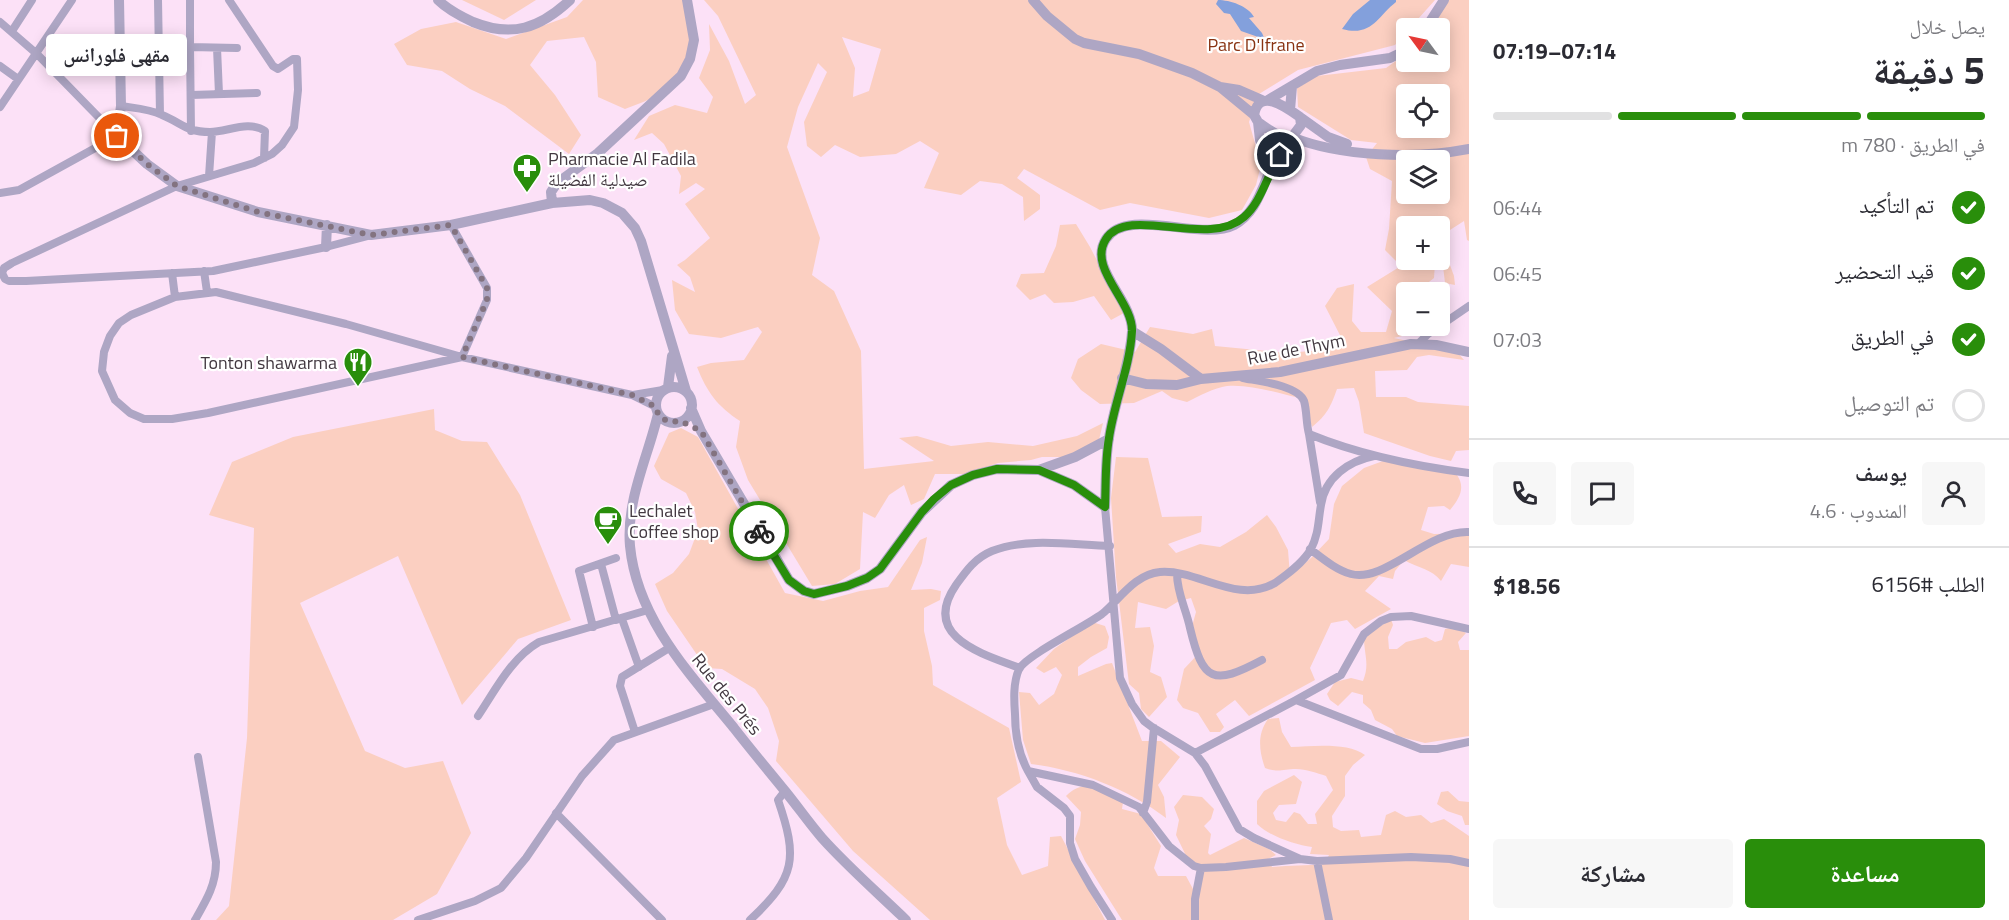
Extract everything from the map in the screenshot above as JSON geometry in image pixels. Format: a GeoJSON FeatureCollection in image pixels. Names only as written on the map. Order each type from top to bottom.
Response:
{"type":"FeatureCollection","features":[{"type":"Feature","properties":{"kind":"street"},"geometry":{"type":"LineString","coordinates":[[12,31],[32,0]]}},
{"type":"Feature","properties":{"kind":"street"},"geometry":{"type":"LineString","coordinates":[[0,107],[72,0]]}},
{"type":"Feature","properties":{"kind":"street"},"geometry":{"type":"LineString","coordinates":[[117,136],[121,106],[119,0]]}},
{"type":"Feature","properties":{"kind":"street"},"geometry":{"type":"LineString","coordinates":[[158,0],[160,114]]}},
{"type":"Feature","properties":{"kind":"street"},"geometry":{"type":"LineString","coordinates":[[190,0],[191,131]]}},
{"type":"Feature","properties":{"kind":"street"},"geometry":{"type":"LineString","coordinates":[[229,0],[273,66],[280,68],[296,59],[298,63],[294,127],[282,145],[254,163],[177,186],[12,263],[4,268],[2,273],[5,279],[26,281],[204,271],[326,247],[371,235],[451,225],[552,203],[576,200],[603,203],[622,213],[635,228],[641,241],[691,408],[701,431],[789,580],[804,591],[814,594],[847,586],[867,578],[880,569],[922,512],[951,485],[973,475],[997,469],[1039,470],[1075,457],[1108,439]]}},
{"type":"Feature","properties":{"kind":"street"},"geometry":{"type":"LineString","coordinates":[[438,0],[451,11],[502,31],[516,30],[538,23],[570,0]]}},
{"type":"Feature","properties":{"kind":"street"},"geometry":{"type":"LineString","coordinates":[[552,203],[551,192],[558,183],[598,153],[681,76],[690,59],[694,40],[687,0]]}},
{"type":"Feature","properties":{"kind":"street"},"geometry":{"type":"LineString","coordinates":[[1034,0],[1067,33],[1084,43],[1156,59],[1220,87],[1239,90],[1265,100],[1290,110],[1338,142],[1386,149],[1414,150],[1469,144]]}},
{"type":"Feature","properties":{"kind":"street"},"geometry":{"type":"LineString","coordinates":[[1432,18],[1444,0]]}},
{"type":"Feature","properties":{"kind":"street"},"geometry":{"type":"LineString","coordinates":[[0,22],[37,54],[147,164],[177,186],[258,212],[371,235]]}},
{"type":"Feature","properties":{"kind":"street"},"geometry":{"type":"LineString","coordinates":[[121,49],[190,46],[237,48]]}},
{"type":"Feature","properties":{"kind":"street"},"geometry":{"type":"LineString","coordinates":[[217,48],[219,94]]}},
{"type":"Feature","properties":{"kind":"street"},"geometry":{"type":"LineString","coordinates":[[1270,170],[1260,140],[1256,107],[1317,71],[1396,55]]}},
{"type":"Feature","properties":{"kind":"street"},"geometry":{"type":"LineString","coordinates":[[0,66],[18,79]]}},
{"type":"Feature","properties":{"kind":"street"},"geometry":{"type":"LineString","coordinates":[[1290,110],[1292,86]]}},
{"type":"Feature","properties":{"kind":"street"},"geometry":{"type":"LineString","coordinates":[[1220,87],[1277,134],[1291,138],[1348,151],[1429,155],[1469,149]]}},
{"type":"Feature","properties":{"kind":"street"},"geometry":{"type":"LineString","coordinates":[[191,94],[257,93]]}},
{"type":"Feature","properties":{"kind":"street"},"geometry":{"type":"LineString","coordinates":[[121,106],[160,114],[191,131],[212,132],[239,127],[264,130],[264,158]]}},
{"type":"Feature","properties":{"kind":"street"},"geometry":{"type":"LineString","coordinates":[[1300,117],[1301,125],[1270,170],[1264,189],[1252,209],[1234,225],[1214,230],[1139,225],[1120,228],[1111,233],[1102,246],[1101,257],[1112,283],[1129,312],[1132,331],[1108,439],[1105,507],[1120,678],[1132,704],[1144,721],[1195,753],[1205,766],[1239,829],[1300,859]]}},
{"type":"Feature","properties":{"kind":"street"},"geometry":{"type":"LineString","coordinates":[[209,176],[212,132]]}},
{"type":"Feature","properties":{"kind":"street"},"geometry":{"type":"LineString","coordinates":[[0,193],[19,190],[117,136]]}},
{"type":"Feature","properties":{"kind":"street"},"geometry":{"type":"LineString","coordinates":[[326,247],[327,225]]}},
{"type":"Feature","properties":{"kind":"street"},"geometry":{"type":"LineString","coordinates":[[451,225],[487,288],[487,300],[462,357]]}},
{"type":"Feature","properties":{"kind":"street"},"geometry":{"type":"LineString","coordinates":[[204,271],[207,292]]}},
{"type":"Feature","properties":{"kind":"street"},"geometry":{"type":"LineString","coordinates":[[172,273],[175,297]]}},
{"type":"Feature","properties":{"kind":"street"},"geometry":{"type":"LineString","coordinates":[[462,357],[172,419],[144,418],[130,413],[115,400],[102,371],[104,352],[118,323],[131,315],[175,297],[207,292],[220,293],[346,324],[462,357],[632,395],[675,422],[701,431]]}},
{"type":"Feature","properties":{"kind":"street"},"geometry":{"type":"LineString","coordinates":[[1418,344],[1428,334],[1469,306]]}},
{"type":"Feature","properties":{"kind":"street"},"geometry":{"type":"LineString","coordinates":[[1132,331],[1201,380]]}},
{"type":"Feature","properties":{"kind":"street","name":"Rue de Thym"},"geometry":{"type":"LineString","coordinates":[[1122,378],[1146,384],[1177,385],[1201,380],[1280,372],[1402,345],[1418,344],[1469,352]]}},
{"type":"Feature","properties":{"kind":"street"},"geometry":{"type":"LineString","coordinates":[[657,410],[659,395],[666,389],[673,350]]}},
{"type":"Feature","properties":{"kind":"street"},"geometry":{"type":"LineString","coordinates":[[1112,920],[1090,887],[1071,849],[1070,816],[1064,808],[1037,787],[1022,759],[1015,723],[1014,694],[1020,668],[1099,616],[1129,588],[1151,574],[1160,572],[1177,574],[1234,588],[1263,588],[1287,574],[1310,549],[1321,516],[1304,401],[1296,393],[1278,385],[1238,377]]}},
{"type":"Feature","properties":{"kind":"street"},"geometry":{"type":"LineString","coordinates":[[632,395],[674,387],[686,391]]}},
{"type":"Feature","properties":{"kind":"street"},"geometry":{"type":"LineString","coordinates":[[675,422],[686,418],[691,408]]}},
{"type":"Feature","properties":{"kind":"street","name":"Rue des Prés"},"geometry":{"type":"LineString","coordinates":[[657,410],[652,442],[643,464],[634,499],[630,533],[636,574],[648,610],[669,648],[822,838],[906,920]]}},
{"type":"Feature","properties":{"kind":"street","name":"Rue des Prés"},"geometry":{"type":"LineString","coordinates":[[652,442],[675,422]]}},
{"type":"Feature","properties":{"kind":"street"},"geometry":{"type":"LineString","coordinates":[[1309,434],[1340,447],[1374,456],[1469,473]]}},
{"type":"Feature","properties":{"kind":"street"},"geometry":{"type":"LineString","coordinates":[[1320,505],[1340,470],[1355,461],[1374,456]]}},
{"type":"Feature","properties":{"kind":"street"},"geometry":{"type":"LineString","coordinates":[[1039,470],[1074,485],[1105,507]]}},
{"type":"Feature","properties":{"kind":"street"},"geometry":{"type":"LineString","coordinates":[[1310,549],[1348,573],[1364,574],[1390,564],[1430,542],[1449,535],[1469,532]]}},
{"type":"Feature","properties":{"kind":"street"},"geometry":{"type":"LineString","coordinates":[[1020,668],[970,649],[960,642],[947,623],[947,600],[972,562],[992,550],[1019,544],[1110,546]]}},
{"type":"Feature","properties":{"kind":"street"},"geometry":{"type":"LineString","coordinates":[[593,627],[579,572],[616,558]]}},
{"type":"Feature","properties":{"kind":"street"},"geometry":{"type":"LineString","coordinates":[[601,564],[619,620],[639,667]]}},
{"type":"Feature","properties":{"kind":"street"},"geometry":{"type":"LineString","coordinates":[[1177,574],[1179,594],[1196,652],[1207,670],[1216,676],[1228,676],[1262,660]]}},
{"type":"Feature","properties":{"kind":"street"},"geometry":{"type":"LineString","coordinates":[[478,716],[515,662],[538,642],[648,610]]}},
{"type":"Feature","properties":{"kind":"street"},"geometry":{"type":"LineString","coordinates":[[1195,753],[1341,675],[1364,634],[1381,621],[1391,617],[1411,616],[1469,629]]}},
{"type":"Feature","properties":{"kind":"street"},"geometry":{"type":"LineString","coordinates":[[635,732],[621,681],[622,677],[669,648]]}},
{"type":"Feature","properties":{"kind":"street"},"geometry":{"type":"LineString","coordinates":[[1296,699],[1314,708],[1421,748],[1437,749],[1469,742]]}},
{"type":"Feature","properties":{"kind":"street"},"geometry":{"type":"LineString","coordinates":[[418,920],[475,901],[501,888],[516,871],[601,752],[614,740],[714,704]]}},
{"type":"Feature","properties":{"kind":"street"},"geometry":{"type":"LineString","coordinates":[[1143,813],[1147,802],[1154,728]]}},
{"type":"Feature","properties":{"kind":"street"},"geometry":{"type":"LineString","coordinates":[[195,920],[212,888],[216,875],[216,862],[198,757]]}},
{"type":"Feature","properties":{"kind":"street"},"geometry":{"type":"LineString","coordinates":[[1028,771],[1093,785],[1138,807],[1169,846],[1186,862],[1201,868],[1300,859],[1317,861],[1411,856],[1469,863]]}},
{"type":"Feature","properties":{"kind":"street"},"geometry":{"type":"LineString","coordinates":[[750,920],[774,897],[787,874],[789,833],[778,800],[785,791]]}},
{"type":"Feature","properties":{"kind":"street"},"geometry":{"type":"LineString","coordinates":[[556,813],[662,920]]}},
{"type":"Feature","properties":{"kind":"street"},"geometry":{"type":"LineString","coordinates":[[1317,861],[1329,920]]}},
{"type":"Feature","properties":{"kind":"street"},"geometry":{"type":"LineString","coordinates":[[1195,920],[1195,899],[1201,868]]}},
{"type":"Feature","properties":{"kind":"green space"},"geometry":{"type":"Polygon","coordinates":[[[462,0],[536,0],[504,20],[462,0]]]}},
{"type":"Feature","properties":{"kind":"green space"},"geometry":{"type":"Polygon","coordinates":[[[583,0],[689,0],[690,39],[684,64],[671,85],[660,94],[625,109],[598,97],[596,62],[584,37],[547,41],[530,65],[555,95],[581,135],[569,154],[505,106],[470,89],[442,71],[407,65],[394,44],[421,29],[456,22],[506,39],[567,17],[583,0]]]}},
{"type":"Feature","properties":{"kind":"green space","name":"Parc D'Ifrane"},"geometry":{"type":"Polygon","coordinates":[[[704,0],[1435,0],[1419,18],[1396,18],[1395,45],[1298,70],[1259,94],[1249,122],[1261,165],[1256,185],[1242,210],[1209,218],[1130,203],[1100,210],[1024,169],[1017,178],[1040,195],[1040,209],[1024,221],[1023,197],[1002,184],[980,181],[961,195],[924,188],[939,153],[920,141],[896,154],[860,157],[835,145],[821,157],[807,146],[804,122],[827,72],[818,63],[798,107],[787,147],[820,238],[812,275],[834,291],[861,351],[864,469],[934,461],[899,438],[917,436],[951,446],[988,442],[1033,446],[1077,436],[1103,423],[1099,440],[1066,457],[1042,457],[998,463],[965,474],[935,474],[924,499],[911,505],[904,485],[889,495],[875,518],[863,512],[860,569],[835,584],[812,586],[748,480],[736,447],[740,421],[714,398],[697,367],[711,363],[744,360],[762,332],[758,327],[721,338],[689,334],[675,310],[672,280],[695,292],[690,277],[677,265],[710,238],[685,204],[705,189],[696,183],[679,194],[681,176],[664,144],[652,133],[634,140],[649,116],[675,105],[707,113],[713,97],[699,78],[710,50],[709,24],[729,61],[745,104],[756,95],[718,16],[704,0]],[[842,37],[855,68],[853,97],[869,91],[881,49],[842,37]]]}},
{"type":"Feature","properties":{"kind":"green space"},"geometry":{"type":"Polygon","coordinates":[[[1448,0],[1469,0],[1469,241],[1464,221],[1450,230],[1450,216],[1396,216],[1396,261],[1385,250],[1389,229],[1392,181],[1370,169],[1366,157],[1377,143],[1351,140],[1298,107],[1297,88],[1317,76],[1386,68],[1396,61],[1396,72],[1450,72],[1450,18],[1435,18],[1448,0]]]}},
{"type":"Feature","properties":{"kind":"green space"},"geometry":{"type":"Polygon","coordinates":[[[1076,224],[1124,313],[1111,320],[1094,296],[1073,302],[1054,303],[1045,294],[1030,300],[1016,286],[1021,274],[1044,273],[1056,246],[1060,225],[1076,224]]]}},
{"type":"Feature","properties":{"kind":"green space"},"geometry":{"type":"Polygon","coordinates":[[[1450,265],[1455,285],[1445,282],[1443,270],[1450,270],[1450,265]]]}},
{"type":"Feature","properties":{"kind":"green space"},"geometry":{"type":"Polygon","coordinates":[[[1396,269],[1435,270],[1434,278],[1429,282],[1396,282],[1396,336],[1402,336],[1394,338],[1457,352],[1464,360],[1429,355],[1417,357],[1407,370],[1375,371],[1376,397],[1406,397],[1418,402],[1469,406],[1469,450],[1456,451],[1451,461],[1364,433],[1359,402],[1354,388],[1337,389],[1328,410],[1312,427],[1303,399],[1256,388],[1227,386],[1212,390],[1187,402],[1172,398],[1162,391],[1134,403],[1100,404],[1081,390],[1071,378],[1078,359],[1101,344],[1135,352],[1150,327],[1193,334],[1212,329],[1215,346],[1286,353],[1336,349],[1343,341],[1325,306],[1337,288],[1354,284],[1352,321],[1361,332],[1386,332],[1392,311],[1367,287],[1396,269]]]}},
{"type":"Feature","properties":{"kind":"green space"},"geometry":{"type":"Polygon","coordinates":[[[434,409],[435,430],[462,441],[487,442],[520,495],[571,620],[518,639],[462,705],[398,556],[300,603],[365,751],[405,768],[443,761],[471,833],[437,894],[393,920],[216,920],[229,906],[247,738],[254,528],[209,515],[232,462],[293,437],[434,409]]]}},
{"type":"Feature","properties":{"kind":"green space"},"geometry":{"type":"Polygon","coordinates":[[[681,428],[698,437],[785,593],[823,601],[860,591],[888,587],[920,540],[927,537],[922,563],[911,590],[941,591],[940,600],[924,608],[924,631],[932,666],[933,685],[1009,728],[1021,782],[997,798],[1007,845],[1022,875],[1048,866],[1050,837],[1061,836],[1105,920],[930,920],[853,851],[776,761],[779,741],[768,708],[755,689],[722,669],[706,668],[667,611],[655,584],[673,573],[689,554],[698,530],[695,512],[686,493],[661,479],[654,466],[669,433],[681,428]]]}},
{"type":"Feature","properties":{"kind":"green space"},"geometry":{"type":"Polygon","coordinates":[[[1116,457],[1148,458],[1162,517],[1202,516],[1201,532],[1168,544],[1176,553],[1200,544],[1220,547],[1246,532],[1267,515],[1288,550],[1290,576],[1329,539],[1334,504],[1342,486],[1364,468],[1383,461],[1457,475],[1461,489],[1456,502],[1450,510],[1444,506],[1428,507],[1421,530],[1434,534],[1469,533],[1469,567],[1451,564],[1441,581],[1429,571],[1404,560],[1395,571],[1393,579],[1379,576],[1365,591],[1391,609],[1355,629],[1347,620],[1331,623],[1310,668],[1315,680],[1249,716],[1235,700],[1216,714],[1224,727],[1220,732],[1210,732],[1198,713],[1183,708],[1177,700],[1184,669],[1199,653],[1191,630],[1196,612],[1191,598],[1179,601],[1166,609],[1138,602],[1135,628],[1150,627],[1154,646],[1150,672],[1161,677],[1167,697],[1149,717],[1141,709],[1139,693],[1129,684],[1116,577],[1111,498],[1116,457]]]}},
{"type":"Feature","properties":{"kind":"green space"},"geometry":{"type":"Polygon","coordinates":[[[1391,619],[1393,625],[1388,637],[1389,649],[1397,649],[1406,642],[1426,637],[1435,642],[1442,640],[1445,629],[1455,627],[1466,633],[1458,642],[1460,650],[1469,650],[1469,736],[1425,743],[1397,736],[1392,729],[1375,720],[1371,710],[1363,703],[1363,695],[1352,692],[1338,706],[1330,700],[1327,694],[1335,682],[1351,678],[1363,681],[1366,664],[1364,637],[1391,619]]]}},
{"type":"Feature","properties":{"kind":"green space"},"geometry":{"type":"Polygon","coordinates":[[[1092,622],[1105,626],[1109,637],[1107,648],[1078,667],[1078,676],[1112,663],[1142,741],[1161,741],[1180,757],[1158,785],[1164,797],[1166,818],[1136,798],[1102,782],[1067,771],[1031,764],[1023,740],[1019,692],[1030,693],[1039,705],[1054,694],[1062,675],[1056,667],[1044,673],[1036,668],[1054,649],[1092,622]]]}},
{"type":"Feature","properties":{"kind":"green space"},"geometry":{"type":"Polygon","coordinates":[[[1279,718],[1282,732],[1291,747],[1340,746],[1365,755],[1345,776],[1345,796],[1332,816],[1333,827],[1341,831],[1359,830],[1361,837],[1381,835],[1386,815],[1395,811],[1406,817],[1421,815],[1431,823],[1444,819],[1469,836],[1469,920],[1122,920],[1085,861],[1075,839],[1080,825],[1081,812],[1066,796],[1080,787],[1094,787],[1101,790],[1123,802],[1122,809],[1141,814],[1161,846],[1154,868],[1158,876],[1186,876],[1193,889],[1198,873],[1190,864],[1176,835],[1179,820],[1174,807],[1183,795],[1202,797],[1214,809],[1211,819],[1204,826],[1211,834],[1208,853],[1210,855],[1244,838],[1269,849],[1276,855],[1268,859],[1272,867],[1324,864],[1329,855],[1310,854],[1312,847],[1283,839],[1257,824],[1257,801],[1264,791],[1294,775],[1302,782],[1296,804],[1279,805],[1273,813],[1276,820],[1286,822],[1294,812],[1300,814],[1308,824],[1317,824],[1315,814],[1333,790],[1326,776],[1308,770],[1278,771],[1265,768],[1260,749],[1262,731],[1268,719],[1279,718]]]}},
{"type":"Feature","properties":{"kind":"green space"},"geometry":{"type":"Polygon","coordinates":[[[1448,791],[1459,801],[1469,802],[1469,825],[1465,825],[1462,816],[1447,811],[1437,804],[1441,792],[1448,791]]]}},
{"type":"Feature","properties":{"kind":"water"},"geometry":{"type":"Polygon","coordinates":[[[1218,0],[1233,2],[1248,10],[1254,17],[1249,18],[1262,33],[1266,42],[1241,31],[1230,14],[1224,13],[1216,4],[1218,0]]]}},
{"type":"Feature","properties":{"kind":"water"},"geometry":{"type":"Polygon","coordinates":[[[1370,0],[1396,0],[1396,2],[1367,28],[1352,31],[1342,29],[1353,14],[1370,0]]]}},
{"type":"Feature","properties":{"kind":"way so far"},"geometry":{"type":"LineString","coordinates":[[117,136],[147,164],[177,186],[258,212],[371,235],[451,225],[487,288],[487,300],[462,357],[632,395],[656,407],[663,419],[670,422],[680,421],[701,431],[759,531]]}},
{"type":"Feature","properties":{"kind":"place","name":"مقهى فلورانس"},"geometry":{"type":"Point","coordinates":[117,136]}},
{"type":"Feature","properties":{"kind":"place","name":"Pharmacie Al Fadila صيدلية الفضيلة"},"geometry":{"type":"Point","coordinates":[527,194]}},
{"type":"Feature","properties":{"kind":"place","name":"Tonton shawarma"},"geometry":{"type":"Point","coordinates":[358,388]}},
{"type":"Feature","properties":{"kind":"place","name":"Lechalet Coffee shop"},"geometry":{"type":"Point","coordinates":[608,546]}},
{"type":"Feature","properties":{"kind":"route"},"geometry":{"type":"LineString","coordinates":[[759,531],[789,580],[795,586],[814,594],[847,586],[867,578],[880,569],[934,499],[951,485],[973,475],[997,469],[1039,470],[1074,485],[1105,507],[1108,439],[1132,331],[1129,312],[1103,265],[1102,246],[1111,233],[1127,226],[1148,225],[1214,230],[1234,225],[1252,209],[1264,189],[1270,170],[1280,155]]}}]}
